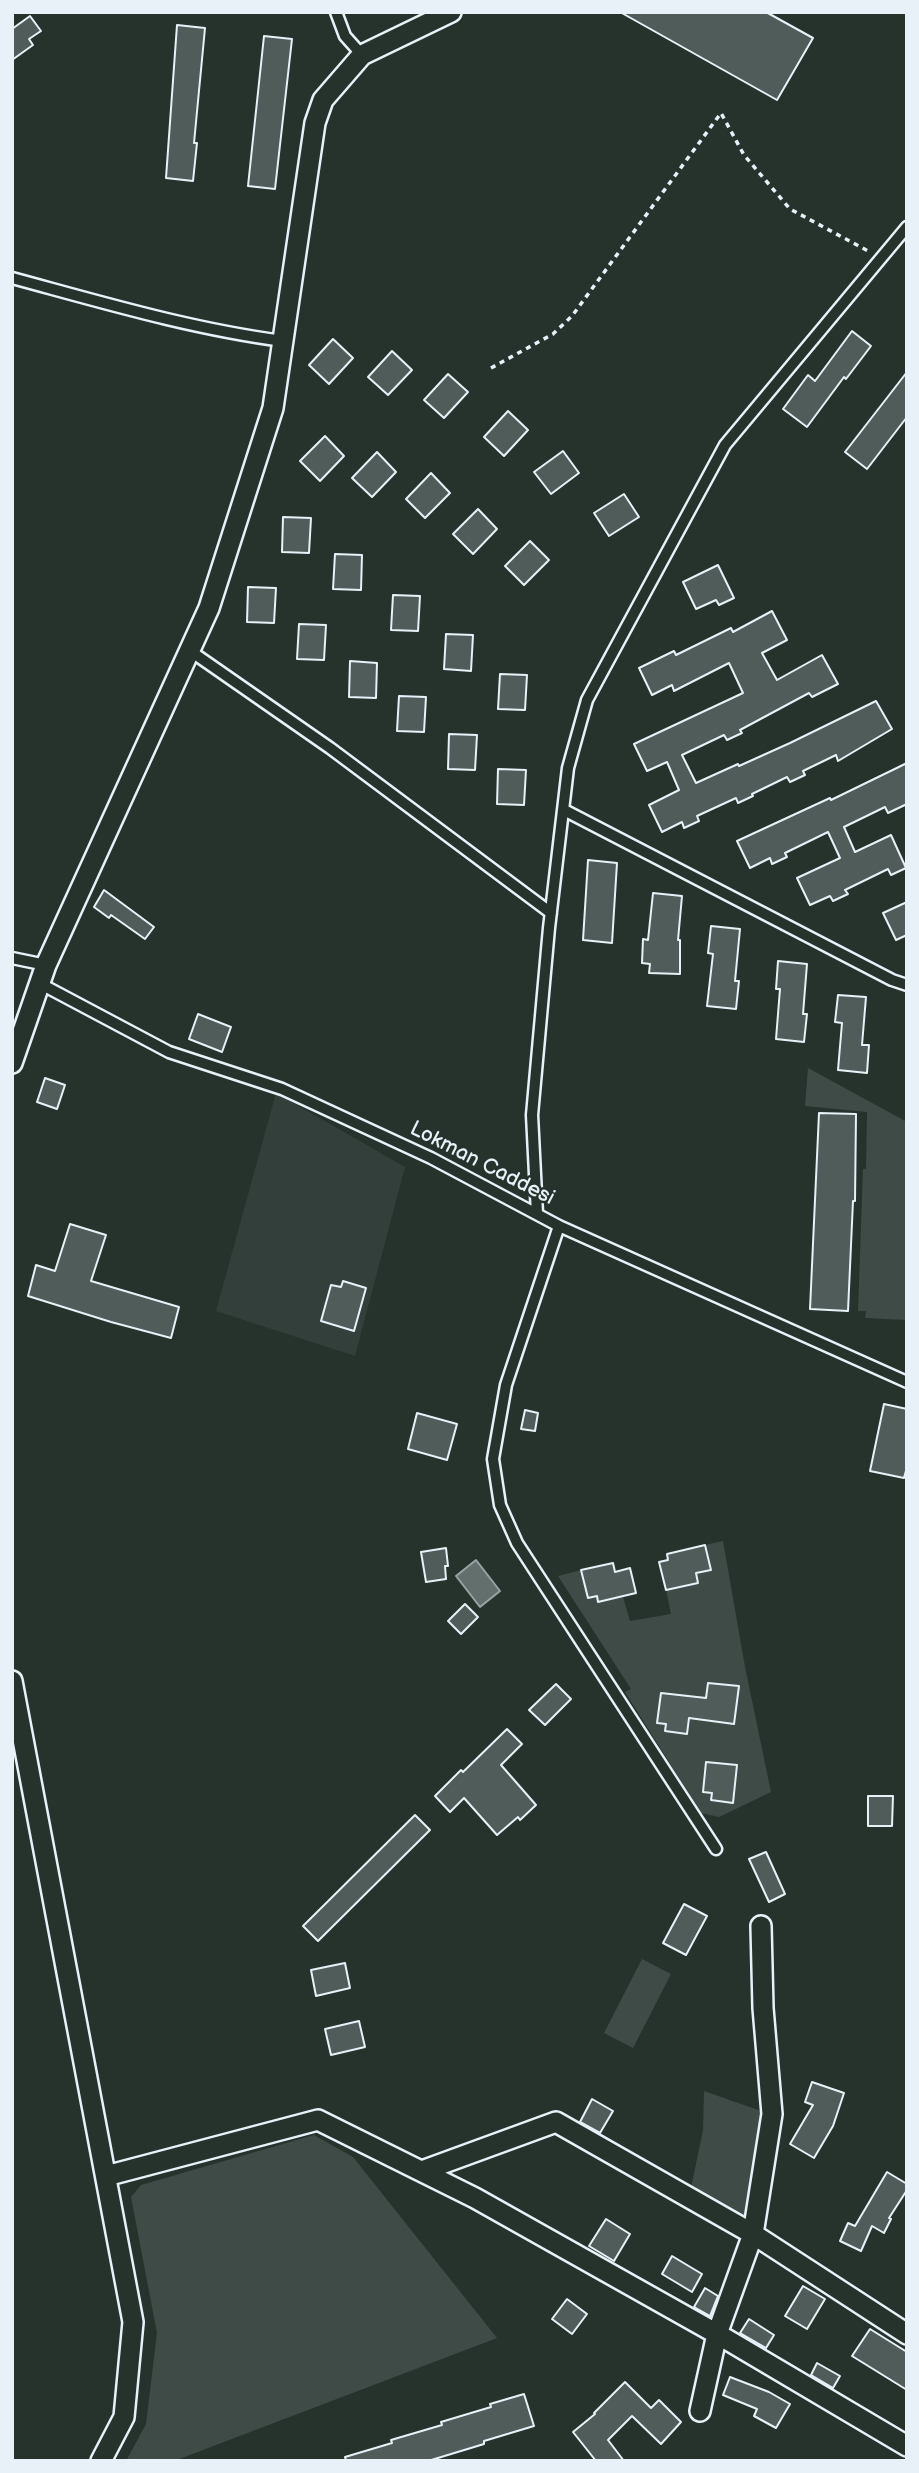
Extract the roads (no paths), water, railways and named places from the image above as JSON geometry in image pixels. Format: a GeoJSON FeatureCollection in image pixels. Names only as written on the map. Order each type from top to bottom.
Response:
{"type":"FeatureCollection","features":[{"type":"Feature","properties":{"kind":"street"},"geometry":{"type":"LineString","coordinates":[[12,1063],[42,974],[209,608],[273,408],[315,123],[323,100],[362,55],[451,12]]}},
{"type":"Feature","properties":{"kind":"street"},"geometry":{"type":"LineString","coordinates":[[12,1681],[133,2322],[124,2417],[101,2461]]}},
{"type":"Feature","properties":{"kind":"street"},"geometry":{"type":"LineString","coordinates":[[700,2411],[717,2334],[753,2234],[772,2114],[763,2008],[761,1926]]}},
{"type":"Feature","properties":{"kind":"street"},"geometry":{"type":"LineString","coordinates":[[106,2176],[318,2120],[475,2198],[717,2334],[907,2446]]}},
{"type":"Feature","properties":{"kind":"street"},"geometry":{"type":"LineString","coordinates":[[422,2172],[556,2122],[753,2234],[907,2334]]}},
{"type":"Feature","properties":{"kind":"lane"},"geometry":{"type":"LineString","coordinates":[[335,12],[345,36],[362,55]]}},
{"type":"Feature","properties":{"kind":"lane"},"geometry":{"type":"LineString","coordinates":[[537,1214],[532,1115],[551,914],[568,768],[587,700],[725,444],[907,227]]}},
{"type":"Feature","properties":{"kind":"lane"},"geometry":{"type":"LineString","coordinates":[[12,278],[216,330],[283,341]]}},
{"type":"Feature","properties":{"kind":"lane"},"geometry":{"type":"LineString","coordinates":[[189,650],[330,748],[551,914]]}},
{"type":"Feature","properties":{"kind":"lane"},"geometry":{"type":"LineString","coordinates":[[564,810],[907,985]]}},
{"type":"Feature","properties":{"kind":"lane","name":"Lokman Caddesi"},"geometry":{"type":"LineString","coordinates":[[12,958],[169,1052],[282,1089],[430,1158],[559,1226],[907,1382]]}},
{"type":"Feature","properties":{"kind":"lane"},"geometry":{"type":"LineString","coordinates":[[559,1226],[506,1385],[492,1459],[500,1505],[517,1543],[716,1849]]}}]}
